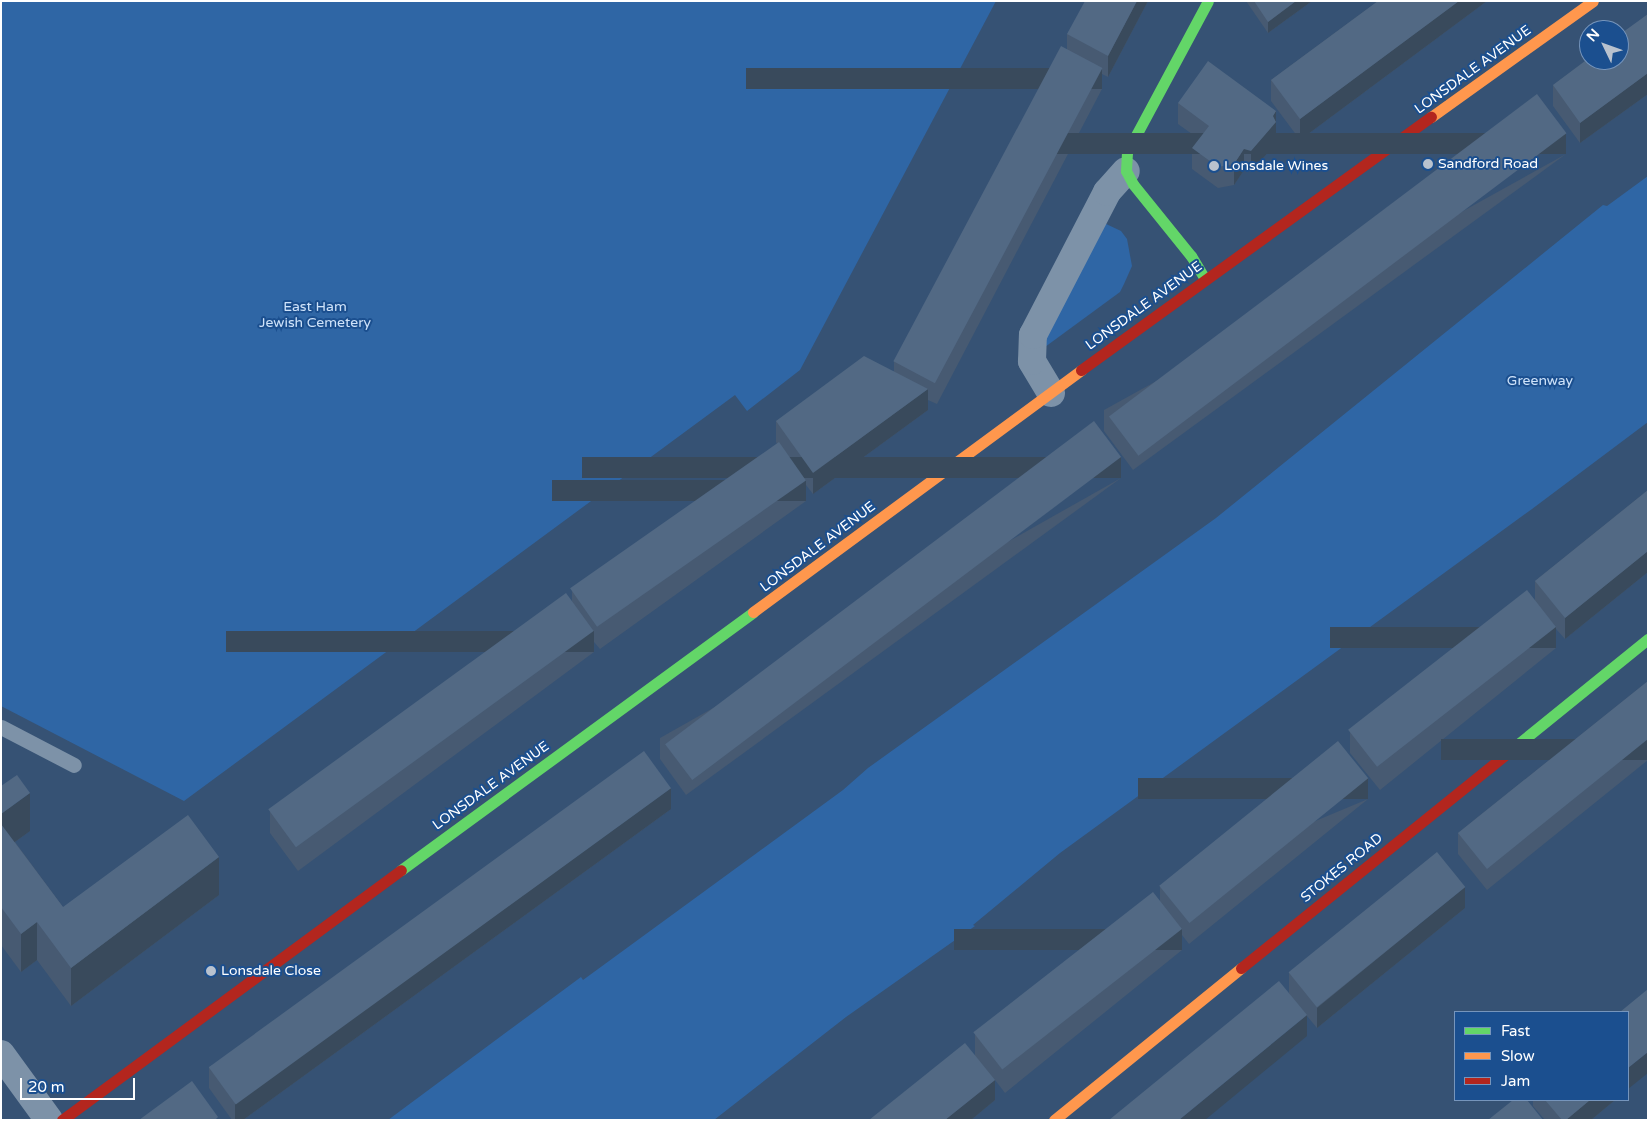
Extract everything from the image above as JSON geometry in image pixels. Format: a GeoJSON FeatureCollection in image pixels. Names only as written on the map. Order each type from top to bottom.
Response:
{"type":"FeatureCollection","features":[{"type":"Feature","properties":{"kind":"street"},"geometry":{"type":"LineString","coordinates":[[1205,279],[1191,256],[1133,184],[1126,172],[1127,152],[1208,1]]}},
{"type":"Feature","properties":{"kind":"street","name":"LONSDALE AVENUE"},"geometry":{"type":"LineString","coordinates":[[62,1120],[1205,279],[1594,1]]}},
{"type":"Feature","properties":{"kind":"street"},"geometry":{"type":"LineString","coordinates":[[1051,393],[1032,361],[1033,335],[1107,192],[1126,172]]}},
{"type":"Feature","properties":{"kind":"street","name":"STOKES ROAD"},"geometry":{"type":"LineString","coordinates":[[1054,1120],[1648,639]]}},
{"type":"Feature","properties":{"kind":"street"},"geometry":{"type":"LineString","coordinates":[[1,1054],[49,1120]]}},
{"type":"Feature","properties":{"kind":"lane"},"geometry":{"type":"LineString","coordinates":[[1,727],[74,765]]}},
{"type":"Feature","properties":{"kind":"green space","name":"East Ham Jewish Cemetery"},"geometry":{"type":"Polygon","coordinates":[[[1,1],[996,1],[800,370],[747,411],[735,395],[184,801],[1,706],[1,1]]]}},
{"type":"Feature","properties":{"kind":"green space","name":"Greenway"},"geometry":{"type":"Polygon","coordinates":[[[1648,176],[1648,422],[1532,509],[1060,853],[973,925],[975,926],[846,1017],[714,1120],[388,1120],[581,977],[583,980],[843,790],[868,768],[1216,518],[1603,205],[1607,206],[1648,176]]]}},
{"type":"Feature","properties":{"kind":"green space"},"geometry":{"type":"Polygon","coordinates":[[[1104,223],[1121,231],[1127,239],[1132,266],[1124,284],[1120,292],[1045,347],[1044,341],[1104,223]]]}},
{"type":"Feature","properties":{"kind":"building"},"geometry":{"type":"Polygon","coordinates":[[[1085,1],[1137,1],[1108,56],[1067,34],[1085,1]]]}},
{"type":"Feature","properties":{"kind":"building"},"geometry":{"type":"Polygon","coordinates":[[[1254,1],[1296,1],[1268,22],[1254,1]]]}},
{"type":"Feature","properties":{"kind":"building"},"geometry":{"type":"Polygon","coordinates":[[[1378,1],[1459,1],[1300,119],[1271,80],[1378,1]]]}},
{"type":"Feature","properties":{"kind":"building"},"geometry":{"type":"Polygon","coordinates":[[[1648,14],[1648,73],[1580,123],[1553,85],[1579,66],[1579,70],[1629,70],[1629,28],[1648,14]]]}},
{"type":"Feature","properties":{"kind":"building"},"geometry":{"type":"Polygon","coordinates":[[[1061,46],[1102,68],[935,383],[893,361],[1061,46]]]}},
{"type":"Feature","properties":{"kind":"building"},"geometry":{"type":"Polygon","coordinates":[[[1208,61],[1276,111],[1273,116],[1276,122],[1251,151],[1244,149],[1234,164],[1218,167],[1192,148],[1209,126],[1178,103],[1208,61]]]}},
{"type":"Feature","properties":{"kind":"building"},"geometry":{"type":"Polygon","coordinates":[[[1537,94],[1566,133],[1138,456],[1109,417],[1537,94]]]}},
{"type":"Feature","properties":{"kind":"building"},"geometry":{"type":"Polygon","coordinates":[[[864,356],[928,389],[813,473],[776,421],[864,356]]]}},
{"type":"Feature","properties":{"kind":"building"},"geometry":{"type":"Polygon","coordinates":[[[1094,421],[1121,457],[692,780],[665,744],[1094,421]]]}},
{"type":"Feature","properties":{"kind":"building"},"geometry":{"type":"Polygon","coordinates":[[[779,442],[806,481],[597,627],[570,588],[779,442]]]}},
{"type":"Feature","properties":{"kind":"building"},"geometry":{"type":"Polygon","coordinates":[[[1648,490],[1648,551],[1565,618],[1535,581],[1648,490]]]}},
{"type":"Feature","properties":{"kind":"building"},"geometry":{"type":"Polygon","coordinates":[[[1527,590],[1556,627],[1377,767],[1348,730],[1527,590]]]}},
{"type":"Feature","properties":{"kind":"building"},"geometry":{"type":"Polygon","coordinates":[[[566,593],[594,631],[296,847],[268,809],[566,593]]]}},
{"type":"Feature","properties":{"kind":"building"},"geometry":{"type":"Polygon","coordinates":[[[1648,681],[1648,739],[1487,869],[1458,833],[1648,681]]]}},
{"type":"Feature","properties":{"kind":"building"},"geometry":{"type":"Polygon","coordinates":[[[1338,741],[1368,778],[1189,923],[1159,886],[1338,741]]]}},
{"type":"Feature","properties":{"kind":"building"},"geometry":{"type":"Polygon","coordinates":[[[644,751],[671,788],[236,1104],[209,1067],[644,751]]]}},
{"type":"Feature","properties":{"kind":"building"},"geometry":{"type":"Polygon","coordinates":[[[17,775],[30,793],[1,814],[1,786],[17,775]]]}},
{"type":"Feature","properties":{"kind":"building"},"geometry":{"type":"Polygon","coordinates":[[[188,815],[219,857],[71,968],[37,922],[21,934],[1,907],[1,824],[63,907],[188,815]]]}},
{"type":"Feature","properties":{"kind":"building"},"geometry":{"type":"Polygon","coordinates":[[[1437,852],[1465,887],[1317,1007],[1289,972],[1437,852]]]}},
{"type":"Feature","properties":{"kind":"building"},"geometry":{"type":"Polygon","coordinates":[[[1153,892],[1182,929],[1002,1069],[973,1032],[1153,892]]]}},
{"type":"Feature","properties":{"kind":"building"},"geometry":{"type":"Polygon","coordinates":[[[1279,981],[1307,1015],[1179,1120],[1109,1120],[1279,981]]]}},
{"type":"Feature","properties":{"kind":"building"},"geometry":{"type":"Polygon","coordinates":[[[1648,989],[1648,1052],[1629,1067],[1629,1011],[1621,1011],[1648,989]]]}},
{"type":"Feature","properties":{"kind":"building"},"geometry":{"type":"Polygon","coordinates":[[[965,1043],[995,1080],[945,1120],[869,1120],[965,1043]]]}},
{"type":"Feature","properties":{"kind":"building"},"geometry":{"type":"Polygon","coordinates":[[[192,1081],[218,1117],[215,1120],[139,1120],[192,1081]]]}},
{"type":"Feature","properties":{"kind":"building"},"geometry":{"type":"Polygon","coordinates":[[[1512,1101],[1528,1101],[1543,1120],[1488,1120],[1512,1101]]]}},
{"type":"Feature","properties":{"kind":"building"},"geometry":{"type":"Polygon","coordinates":[[[1546,1101],[1589,1101],[1566,1120],[1562,1120],[1546,1101]]]}},
{"type":"Feature","properties":{"kind":"traffic: fast"},"geometry":{"type":"LineString","coordinates":[[1205,279],[1191,256],[1133,184],[1126,171],[1127,152],[1208,1]]}},
{"type":"Feature","properties":{"kind":"traffic: fast"},"geometry":{"type":"LineString","coordinates":[[401,870],[753,612]]}},
{"type":"Feature","properties":{"kind":"traffic: fast"},"geometry":{"type":"LineString","coordinates":[[1507,753],[1648,639]]}},
{"type":"Feature","properties":{"kind":"traffic: slow"},"geometry":{"type":"LineString","coordinates":[[1431,117],[1593,1]]}},
{"type":"Feature","properties":{"kind":"traffic: slow"},"geometry":{"type":"LineString","coordinates":[[753,612],[1081,370]]}},
{"type":"Feature","properties":{"kind":"traffic: slow"},"geometry":{"type":"LineString","coordinates":[[1054,1120],[1241,968]]}},
{"type":"Feature","properties":{"kind":"traffic: jam"},"geometry":{"type":"LineString","coordinates":[[1081,370],[1431,117]]}},
{"type":"Feature","properties":{"kind":"traffic: jam"},"geometry":{"type":"LineString","coordinates":[[1241,968],[1507,753]]}},
{"type":"Feature","properties":{"kind":"traffic: jam"},"geometry":{"type":"LineString","coordinates":[[62,1120],[401,870]]}},
{"type":"Feature","properties":{"kind":"place","name":"Sandford Road"},"geometry":{"type":"Point","coordinates":[1428,164]}},
{"type":"Feature","properties":{"kind":"place","name":"Lonsdale Wines"},"geometry":{"type":"Point","coordinates":[1214,166]}},
{"type":"Feature","properties":{"kind":"place","name":"Lonsdale Close"},"geometry":{"type":"Point","coordinates":[211,971]}}]}
